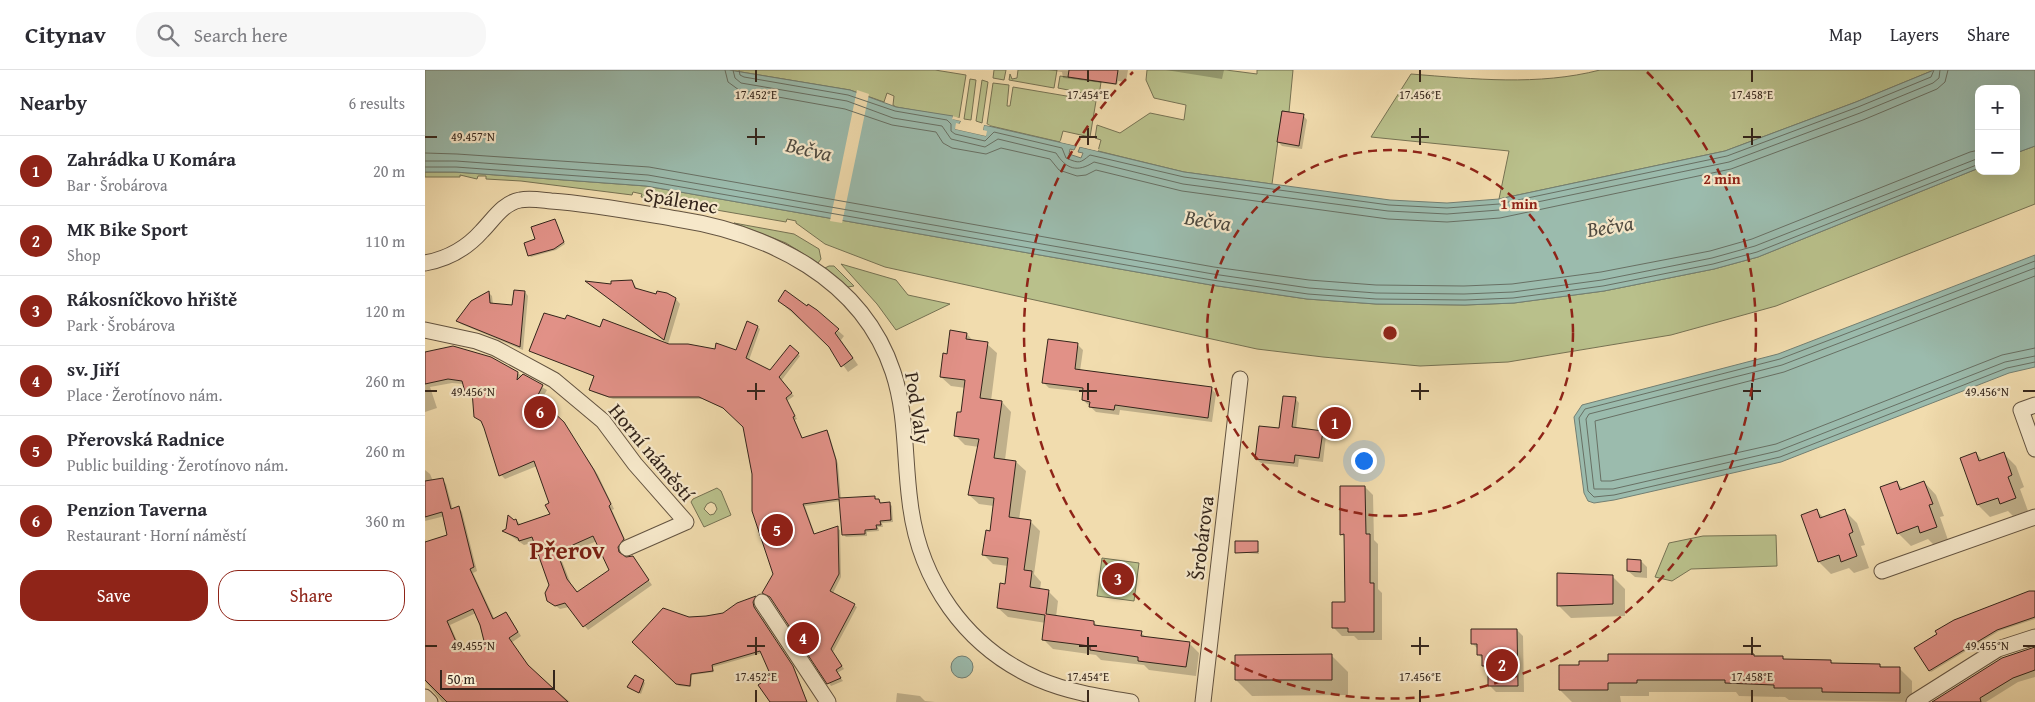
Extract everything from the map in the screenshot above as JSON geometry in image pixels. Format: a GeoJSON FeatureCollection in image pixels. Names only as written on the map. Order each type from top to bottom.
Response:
{"type":"FeatureCollection","features":[{"type":"Feature","properties":{"kind":"street","name":"Spálenec"},"geometry":{"type":"LineString","coordinates":[[425,263],[444,258],[462,249],[501,210],[513,202],[529,200],[573,203],[703,223],[729,229],[772,245],[817,271]]}},
{"type":"Feature","properties":{"kind":"street","name":"Pod Valy"},"geometry":{"type":"LineString","coordinates":[[817,271],[854,304],[871,324],[894,372],[901,398],[910,506],[919,547],[931,579],[942,599],[972,634],[992,650],[1035,678],[1055,686],[1086,694],[1131,702]]}},
{"type":"Feature","properties":{"kind":"street","name":"Horní náměstí"},"geometry":{"type":"LineString","coordinates":[[425,330],[476,341],[495,348],[553,380],[603,421],[635,464],[686,522],[673,526],[627,548]]}},
{"type":"Feature","properties":{"kind":"street","name":"Šrobárova"},"geometry":{"type":"LineString","coordinates":[[1203,702],[1240,379]]}},
{"type":"Feature","properties":{"kind":"street"},"geometry":{"type":"LineString","coordinates":[[2028,408],[2035,449]]}},
{"type":"Feature","properties":{"kind":"street"},"geometry":{"type":"LineString","coordinates":[[1882,571],[2035,517]]}},
{"type":"Feature","properties":{"kind":"street"},"geometry":{"type":"LineString","coordinates":[[762,602],[828,702]]}},
{"type":"Feature","properties":{"kind":"street"},"geometry":{"type":"LineString","coordinates":[[1914,702],[1998,649],[2035,637]]}},
{"type":"Feature","properties":{"kind":"street"},"geometry":{"type":"LineString","coordinates":[[425,696],[430,702]]}},
{"type":"Feature","properties":{"kind":"green space"},"geometry":{"type":"Polygon","coordinates":[[[729,70],[935,70],[966,75],[959,118],[896,107],[893,105],[894,96],[887,93],[884,102],[850,90],[729,70]]]}},
{"type":"Feature","properties":{"kind":"green space"},"geometry":{"type":"Polygon","coordinates":[[[994,70],[1006,70],[1004,80],[993,78],[994,70]]]}},
{"type":"Feature","properties":{"kind":"green space"},"geometry":{"type":"Polygon","coordinates":[[[1018,70],[1057,70],[1054,88],[1009,80],[1010,74],[1012,79],[1017,78],[1018,70]]]}},
{"type":"Feature","properties":{"kind":"green space"},"geometry":{"type":"Polygon","coordinates":[[[1147,70],[1226,70],[1257,74],[1257,70],[1293,70],[1289,112],[1282,111],[1272,184],[1184,172],[1098,151],[1101,140],[1095,138],[1097,125],[1120,133],[1150,113],[1184,120],[1186,105],[1154,98],[1146,80],[1147,70]]]}},
{"type":"Feature","properties":{"kind":"green space"},"geometry":{"type":"Polygon","coordinates":[[[1600,70],[1934,70],[1856,102],[1725,151],[1499,199],[1509,151],[1371,137],[1411,74],[1530,80],[1577,75],[1600,70]]]}},
{"type":"Feature","properties":{"kind":"green space"},"geometry":{"type":"Polygon","coordinates":[[[1060,76],[1101,82],[1099,96],[1058,88],[1060,76]]]}},
{"type":"Feature","properties":{"kind":"green space"},"geometry":{"type":"Polygon","coordinates":[[[970,79],[976,80],[971,120],[964,119],[970,79]]]}},
{"type":"Feature","properties":{"kind":"green space"},"geometry":{"type":"Polygon","coordinates":[[[982,80],[988,82],[982,123],[976,121],[982,80]]]}},
{"type":"Feature","properties":{"kind":"green space"},"geometry":{"type":"Polygon","coordinates":[[[993,83],[1009,85],[1007,106],[1010,106],[1013,87],[1096,101],[1090,137],[1063,131],[1060,142],[987,124],[993,83]]]}},
{"type":"Feature","properties":{"kind":"green space"},"geometry":{"type":"Polygon","coordinates":[[[2035,146],[2035,204],[1776,306],[1671,335],[1508,362],[1420,366],[1257,349],[885,267],[825,244],[796,223],[796,221],[787,219],[786,222],[641,197],[642,194],[633,192],[632,195],[521,181],[486,179],[486,176],[478,176],[477,179],[460,175],[460,177],[425,177],[425,172],[455,172],[646,186],[1211,285],[1307,299],[1376,304],[1465,305],[1514,303],[1604,291],[1714,269],[1758,257],[1975,170],[1975,175],[2020,175],[2020,152],[2035,146]]]}},
{"type":"Feature","properties":{"kind":"green space"},"geometry":{"type":"Polygon","coordinates":[[[734,223],[794,234],[819,249],[821,259],[818,263],[786,243],[734,223]]]}},
{"type":"Feature","properties":{"kind":"green space"},"geometry":{"type":"Polygon","coordinates":[[[841,264],[896,280],[908,295],[950,304],[896,330],[877,304],[841,264]]]}},
{"type":"Feature","properties":{"kind":"green space"},"geometry":{"type":"Polygon","coordinates":[[[834,266],[854,286],[848,287],[825,268],[834,266]]]}},
{"type":"Feature","properties":{"kind":"green space"},"geometry":{"type":"Polygon","coordinates":[[[717,488],[721,491],[731,515],[704,527],[691,502],[693,499],[717,488]],[[711,502],[704,509],[710,515],[714,514],[717,509],[715,504],[711,502]]]}},
{"type":"Feature","properties":{"kind":"green space"},"geometry":{"type":"Polygon","coordinates":[[[1776,535],[1777,566],[1691,569],[1672,581],[1655,577],[1669,543],[1703,536],[1776,535]]]}},
{"type":"Feature","properties":{"kind":"green space"},"geometry":{"type":"Polygon","coordinates":[[[1102,558],[1139,563],[1134,601],[1097,596],[1102,558]]]}},
{"type":"Feature","properties":{"kind":"water","name":"Bečva"},"geometry":{"type":"Polygon","coordinates":[[[425,70],[729,70],[850,90],[896,107],[953,116],[953,119],[961,121],[955,129],[986,136],[983,130],[984,125],[1076,146],[1074,150],[1070,149],[1069,154],[1081,158],[1083,153],[1078,152],[1080,147],[1184,172],[1390,200],[1447,203],[1499,199],[1725,151],[1856,102],[1934,70],[2035,70],[2035,146],[2020,152],[2020,85],[1975,85],[1975,170],[1758,257],[1714,269],[1604,291],[1514,303],[1465,305],[1376,304],[1307,299],[1211,285],[646,186],[455,172],[425,172],[425,70]]]}},
{"type":"Feature","properties":{"kind":"water"},"geometry":{"type":"Polygon","coordinates":[[[2035,255],[2035,367],[2009,373],[1781,462],[1614,500],[1594,503],[1588,501],[1584,493],[1574,417],[1582,405],[1778,354],[2035,255]]]}},
{"type":"Feature","properties":{"kind":"water"},"geometry":{"type":"Polygon","coordinates":[[[962,656],[970,659],[973,667],[970,675],[962,678],[954,675],[951,667],[954,659],[962,656]]]}},
{"type":"Feature","properties":{"kind":"pier"},"geometry":{"type":"Polygon","coordinates":[[[857,90],[869,94],[842,223],[830,221],[857,90]]]}},
{"type":"Feature","properties":{"kind":"pier"},"geometry":{"type":"Polygon","coordinates":[[[953,116],[963,119],[962,126],[958,127],[981,132],[983,123],[991,126],[984,125],[983,130],[987,131],[986,136],[955,129],[956,123],[960,124],[961,121],[952,119],[953,116]]]}},
{"type":"Feature","properties":{"kind":"pier"},"geometry":{"type":"Polygon","coordinates":[[[1061,140],[1099,149],[1098,151],[1060,142],[1061,140]]]}},
{"type":"Feature","properties":{"kind":"building"},"geometry":{"type":"Polygon","coordinates":[[[1069,70],[1118,70],[1116,84],[1068,77],[1069,70]]]}},
{"type":"Feature","properties":{"kind":"building"},"geometry":{"type":"Polygon","coordinates":[[[1282,111],[1304,114],[1299,146],[1277,142],[1282,111]]]}},
{"type":"Feature","properties":{"kind":"building"},"geometry":{"type":"Polygon","coordinates":[[[555,219],[564,242],[554,249],[528,256],[524,243],[535,239],[531,227],[555,219]]]}},
{"type":"Feature","properties":{"kind":"building"},"geometry":{"type":"Polygon","coordinates":[[[632,280],[635,288],[656,294],[657,291],[667,293],[676,298],[664,340],[585,281],[611,284],[611,281],[632,280]]]}},
{"type":"Feature","properties":{"kind":"building"},"geometry":{"type":"Polygon","coordinates":[[[514,290],[525,291],[520,347],[456,321],[471,301],[489,291],[490,303],[512,305],[514,290]]]}},
{"type":"Feature","properties":{"kind":"building"},"geometry":{"type":"Polygon","coordinates":[[[785,290],[807,306],[808,304],[817,310],[839,329],[835,333],[853,358],[841,367],[829,347],[791,310],[778,301],[785,290]]]}},
{"type":"Feature","properties":{"kind":"building"},"geometry":{"type":"Polygon","coordinates":[[[544,313],[565,319],[567,315],[600,327],[603,319],[669,344],[688,344],[715,349],[716,343],[736,350],[747,321],[758,326],[746,358],[770,370],[790,345],[799,353],[779,377],[792,393],[786,398],[795,416],[793,417],[802,438],[827,430],[836,460],[839,498],[875,496],[875,499],[879,499],[880,503],[890,502],[891,520],[880,521],[881,525],[876,525],[877,529],[865,530],[865,534],[842,535],[839,499],[803,504],[814,534],[838,526],[839,574],[830,591],[855,604],[831,649],[842,666],[836,670],[841,678],[827,684],[770,597],[762,593],[773,574],[752,511],[752,474],[743,427],[723,408],[699,397],[609,397],[589,390],[594,376],[529,351],[544,313]]]}},
{"type":"Feature","properties":{"kind":"building"},"geometry":{"type":"Polygon","coordinates":[[[950,330],[967,333],[966,339],[988,342],[980,398],[1002,401],[994,458],[1016,461],[1009,517],[1031,520],[1024,570],[1032,571],[1030,587],[1049,590],[1046,614],[1094,621],[1094,625],[1142,631],[1141,636],[1190,642],[1186,667],[1138,661],[1138,657],[1090,650],[1090,646],[1042,640],[1045,615],[997,608],[1000,583],[1005,584],[1008,558],[982,555],[986,530],[990,531],[994,498],[968,495],[979,439],[954,436],[957,412],[961,412],[965,380],[940,377],[943,353],[947,354],[950,330]]]}},
{"type":"Feature","properties":{"kind":"building"},"geometry":{"type":"Polygon","coordinates":[[[1048,339],[1078,343],[1075,369],[1212,387],[1208,418],[1115,405],[1114,410],[1089,407],[1090,402],[1082,400],[1083,388],[1042,383],[1048,339]]]}},
{"type":"Feature","properties":{"kind":"building"},"geometry":{"type":"Polygon","coordinates":[[[453,346],[491,357],[518,372],[517,380],[523,374],[543,385],[537,397],[564,422],[594,470],[611,504],[609,506],[624,539],[618,547],[619,552],[626,557],[633,556],[649,580],[583,627],[565,603],[555,606],[547,601],[545,593],[549,585],[532,537],[519,541],[518,538],[502,531],[506,529],[508,515],[514,520],[516,519],[518,525],[550,514],[545,505],[549,503],[534,461],[499,476],[484,428],[481,421],[474,417],[472,391],[465,392],[462,381],[448,379],[425,384],[425,352],[453,346]],[[593,536],[557,552],[567,579],[577,592],[609,570],[593,536]]]}},
{"type":"Feature","properties":{"kind":"building"},"geometry":{"type":"Polygon","coordinates":[[[1283,396],[1296,397],[1292,427],[1323,431],[1319,458],[1295,455],[1294,463],[1255,459],[1259,426],[1279,428],[1283,396]]]}},
{"type":"Feature","properties":{"kind":"building"},"geometry":{"type":"Polygon","coordinates":[[[1976,452],[1979,461],[2004,452],[2012,475],[2008,477],[2016,498],[2000,504],[1998,498],[1977,505],[1960,458],[1976,452]]]}},
{"type":"Feature","properties":{"kind":"building"},"geometry":{"type":"Polygon","coordinates":[[[443,478],[451,509],[459,506],[474,567],[470,569],[493,619],[506,612],[518,632],[509,638],[528,665],[568,702],[447,702],[425,680],[425,542],[447,535],[442,512],[425,517],[425,481],[443,478]],[[473,609],[447,621],[460,651],[484,641],[473,609]]]}},
{"type":"Feature","properties":{"kind":"building"},"geometry":{"type":"Polygon","coordinates":[[[1897,481],[1900,490],[1924,481],[1933,504],[1929,505],[1937,527],[1920,533],[1918,526],[1897,534],[1880,487],[1897,481]]]}},
{"type":"Feature","properties":{"kind":"building"},"geometry":{"type":"Polygon","coordinates":[[[1340,486],[1365,486],[1366,534],[1370,534],[1370,583],[1374,583],[1374,632],[1348,632],[1348,628],[1332,628],[1332,602],[1345,602],[1344,534],[1340,535],[1340,486]]]}},
{"type":"Feature","properties":{"kind":"building"},"geometry":{"type":"Polygon","coordinates":[[[1817,509],[1820,518],[1845,509],[1853,532],[1849,534],[1857,556],[1841,562],[1839,555],[1818,562],[1801,515],[1817,509]]]}},
{"type":"Feature","properties":{"kind":"building"},"geometry":{"type":"Polygon","coordinates":[[[1235,541],[1258,541],[1258,552],[1235,553],[1235,541]]]}},
{"type":"Feature","properties":{"kind":"building"},"geometry":{"type":"Polygon","coordinates":[[[1627,559],[1641,560],[1641,572],[1627,571],[1627,559]]]}},
{"type":"Feature","properties":{"kind":"building"},"geometry":{"type":"Polygon","coordinates":[[[1557,573],[1613,575],[1613,604],[1557,606],[1557,573]]]}},
{"type":"Feature","properties":{"kind":"building"},"geometry":{"type":"Polygon","coordinates":[[[2029,591],[2035,591],[2035,617],[1997,630],[1929,671],[1914,648],[1937,634],[1935,631],[1954,620],[2029,591]]]}},
{"type":"Feature","properties":{"kind":"building"},"geometry":{"type":"Polygon","coordinates":[[[756,596],[753,602],[754,607],[793,666],[807,702],[770,702],[758,685],[771,676],[760,651],[712,665],[713,671],[691,674],[690,686],[676,684],[632,642],[663,608],[689,617],[706,616],[723,613],[737,603],[756,596]]]}},
{"type":"Feature","properties":{"kind":"building"},"geometry":{"type":"Polygon","coordinates":[[[1471,629],[1517,629],[1518,686],[1488,686],[1488,666],[1482,666],[1482,655],[1477,655],[1477,644],[1471,644],[1471,629]]]}},
{"type":"Feature","properties":{"kind":"building"},"geometry":{"type":"Polygon","coordinates":[[[2035,647],[2035,670],[2013,678],[1980,698],[1981,702],[1932,702],[2002,658],[2035,647]]]}},
{"type":"Feature","properties":{"kind":"building"},"geometry":{"type":"Polygon","coordinates":[[[1332,654],[1332,680],[1235,680],[1235,655],[1332,654]]]}},
{"type":"Feature","properties":{"kind":"building"},"geometry":{"type":"Polygon","coordinates":[[[1608,654],[1754,654],[1754,656],[1783,656],[1783,659],[1831,660],[1831,663],[1880,664],[1880,667],[1900,667],[1900,693],[1822,692],[1822,688],[1774,688],[1774,685],[1725,683],[1725,680],[1637,680],[1637,683],[1608,683],[1608,690],[1559,690],[1559,665],[1579,665],[1579,661],[1608,661],[1608,654]]]}},
{"type":"Feature","properties":{"kind":"building"},"geometry":{"type":"Polygon","coordinates":[[[635,675],[644,680],[639,693],[627,687],[635,675]]]}},
{"type":"Feature","properties":{"kind":"place","name":"Penzion Taverna"},"geometry":{"type":"Point","coordinates":[540,412]}},
{"type":"Feature","properties":{"kind":"place","name":"Zahrádka U Komára"},"geometry":{"type":"Point","coordinates":[1335,423]}},
{"type":"Feature","properties":{"kind":"place","name":"Přerovská Radnice"},"geometry":{"type":"Point","coordinates":[777,530]}},
{"type":"Feature","properties":{"kind":"place","name":"Rákosníčkovo hřiště"},"geometry":{"type":"Point","coordinates":[1118,579]}},
{"type":"Feature","properties":{"kind":"place","name":"sv. Jiří"},"geometry":{"type":"Point","coordinates":[803,638]}},
{"type":"Feature","properties":{"kind":"place","name":"MK Bike Sport"},"geometry":{"type":"Point","coordinates":[1502,665]}},
{"type":"Feature","properties":{"kind":"district","name":"Přerov"},"geometry":{"type":"Point","coordinates":[567,550]}}]}
